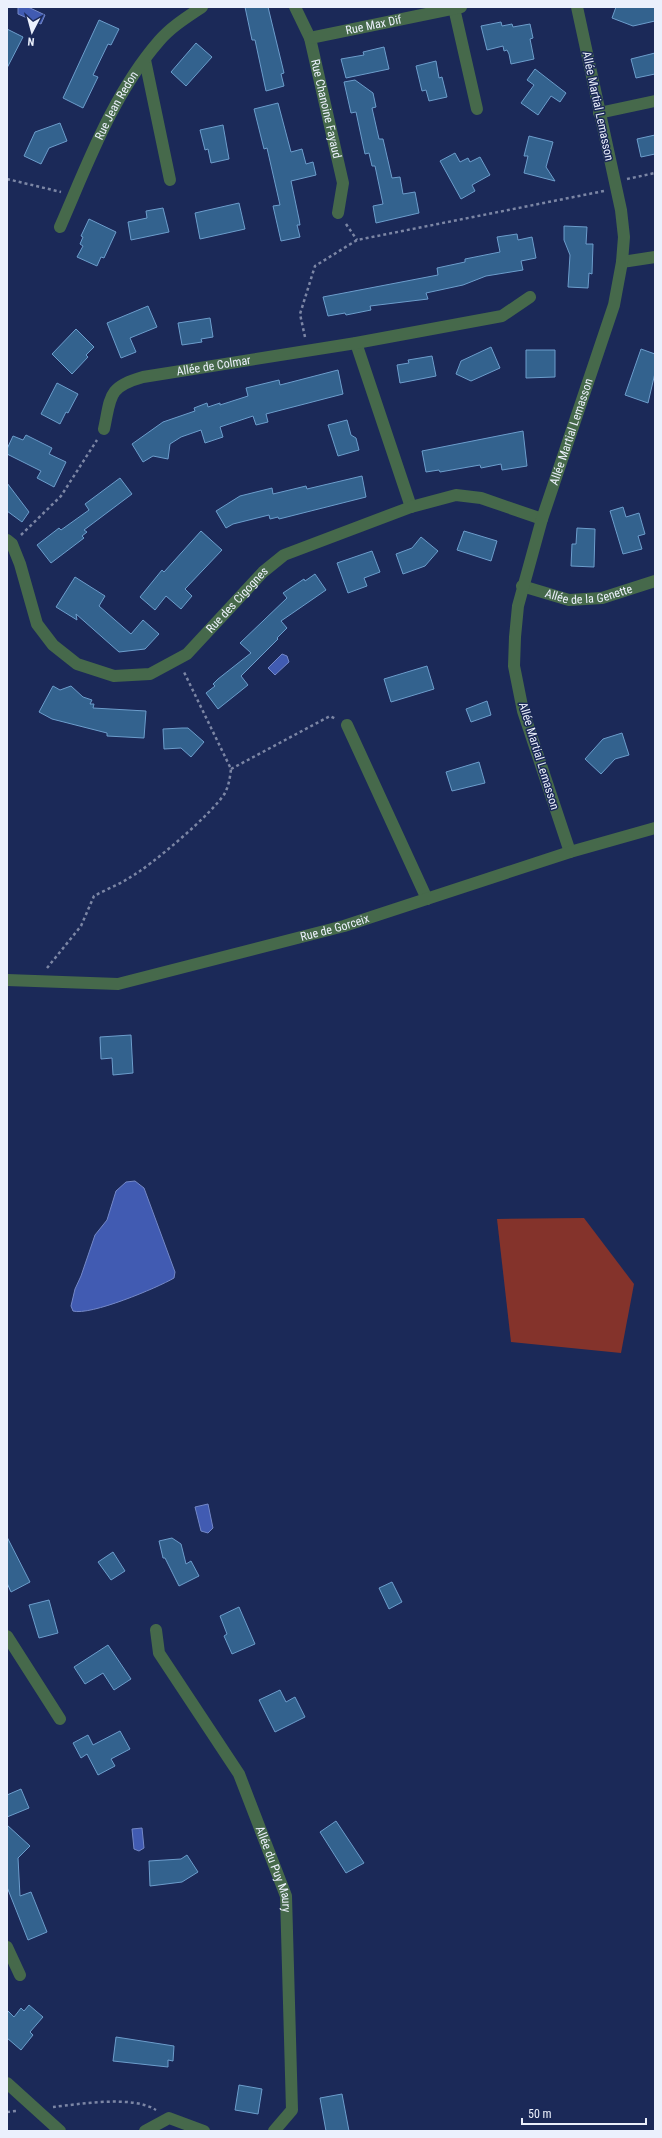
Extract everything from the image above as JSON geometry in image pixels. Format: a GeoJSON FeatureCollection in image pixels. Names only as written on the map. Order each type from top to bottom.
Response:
{"type":"FeatureCollection","features":[{"type":"Feature","properties":{"kind":"street","name":"Rue Jean Redon"},"geometry":{"type":"LineString","coordinates":[[60,227],[109,116],[144,60],[160,40],[183,19],[202,7]]}},
{"type":"Feature","properties":{"kind":"street","name":"Rue Chanoine Fayaud"},"geometry":{"type":"LineString","coordinates":[[295,7],[310,38],[343,183],[338,213]]}},
{"type":"Feature","properties":{"kind":"street","name":"Allée Martial Lemasson"},"geometry":{"type":"LineString","coordinates":[[570,852],[523,711],[514,666],[518,606],[522,586],[542,519],[614,305],[622,262],[624,237],[616,185],[577,7]]}},
{"type":"Feature","properties":{"kind":"street"},"geometry":{"type":"LineString","coordinates":[[457,8],[477,109]]}},
{"type":"Feature","properties":{"kind":"street","name":"Rue Max Dif"},"geometry":{"type":"LineString","coordinates":[[310,38],[457,8]]}},
{"type":"Feature","properties":{"kind":"street"},"geometry":{"type":"LineString","coordinates":[[144,60],[170,180]]}},
{"type":"Feature","properties":{"kind":"street"},"geometry":{"type":"LineString","coordinates":[[599,113],[655,101]]}},
{"type":"Feature","properties":{"kind":"street"},"geometry":{"type":"LineString","coordinates":[[622,262],[655,257]]}},
{"type":"Feature","properties":{"kind":"street","name":"Allée de Colmar"},"geometry":{"type":"LineString","coordinates":[[104,429],[112,393],[127,382],[143,378],[356,343],[502,316],[530,297]]}},
{"type":"Feature","properties":{"kind":"street"},"geometry":{"type":"LineString","coordinates":[[356,343],[411,507]]}},
{"type":"Feature","properties":{"kind":"street","name":"Rue des Cigognes"},"geometry":{"type":"LineString","coordinates":[[9,542],[20,564],[38,624],[53,645],[77,664],[114,676],[150,674],[187,654],[263,572],[284,555],[411,507],[456,495],[480,498],[542,519]]}},
{"type":"Feature","properties":{"kind":"street","name":"Allée de la Genette"},"geometry":{"type":"LineString","coordinates":[[522,586],[569,600],[602,598],[655,581]]}},
{"type":"Feature","properties":{"kind":"street"},"geometry":{"type":"LineString","coordinates":[[347,725],[426,899]]}},
{"type":"Feature","properties":{"kind":"street","name":"Rue de Gorceix"},"geometry":{"type":"LineString","coordinates":[[7,980],[118,984],[344,926],[570,852],[655,828]]}},
{"type":"Feature","properties":{"kind":"street","name":"Allée du Puy Maury"},"geometry":{"type":"LineString","coordinates":[[156,1630],[159,1653],[239,1774],[286,1896],[292,2110],[274,2131]]}},
{"type":"Feature","properties":{"kind":"street"},"geometry":{"type":"LineString","coordinates":[[7,1636],[60,1719]]}},
{"type":"Feature","properties":{"kind":"street"},"geometry":{"type":"LineString","coordinates":[[7,1947],[20,1975]]}},
{"type":"Feature","properties":{"kind":"street"},"geometry":{"type":"LineString","coordinates":[[7,2083],[60,2131]]}},
{"type":"Feature","properties":{"kind":"street"},"geometry":{"type":"LineString","coordinates":[[145,2131],[169,2118],[204,2131]]}},
{"type":"Feature","properties":{"kind":"path"},"geometry":{"type":"LineString","coordinates":[[308,351],[300,314],[315,266],[357,240],[616,185],[655,173]]}},
{"type":"Feature","properties":{"kind":"path"},"geometry":{"type":"LineString","coordinates":[[7,179],[74,195]]}},
{"type":"Feature","properties":{"kind":"path"},"geometry":{"type":"LineString","coordinates":[[338,213],[357,240]]}},
{"type":"Feature","properties":{"kind":"path"},"geometry":{"type":"LineString","coordinates":[[9,542],[61,496],[104,429]]}},
{"type":"Feature","properties":{"kind":"path"},"geometry":{"type":"LineString","coordinates":[[36,981],[81,926],[94,896],[130,878],[162,854],[213,809],[225,793],[231,769],[177,659]]}},
{"type":"Feature","properties":{"kind":"path"},"geometry":{"type":"LineString","coordinates":[[231,769],[330,716],[347,725]]}},
{"type":"Feature","properties":{"kind":"path"},"geometry":{"type":"LineString","coordinates":[[7,2112],[103,2101],[147,2104],[169,2118]]}},
{"type":"Feature","properties":{"kind":"shaded area"},"geometry":{"type":"Polygon","coordinates":[[[584,1218],[634,1284],[621,1353],[511,1342],[497,1219],[584,1218]]]}},
{"type":"Feature","properties":{"kind":"water"},"geometry":{"type":"Polygon","coordinates":[[[18,7],[28,7],[45,15],[41,24],[18,14],[18,7]]]}},
{"type":"Feature","properties":{"kind":"water"},"geometry":{"type":"Polygon","coordinates":[[[282,654],[287,656],[289,662],[275,675],[268,668],[282,654]]]}},
{"type":"Feature","properties":{"kind":"water"},"geometry":{"type":"Polygon","coordinates":[[[135,1181],[144,1188],[175,1272],[174,1278],[124,1300],[94,1309],[73,1311],[71,1306],[75,1289],[95,1235],[107,1220],[116,1191],[126,1182],[135,1181]]]}},
{"type":"Feature","properties":{"kind":"water"},"geometry":{"type":"Polygon","coordinates":[[[208,1504],[213,1528],[208,1533],[201,1531],[195,1507],[208,1504]]]}},
{"type":"Feature","properties":{"kind":"water"},"geometry":{"type":"Polygon","coordinates":[[[142,1828],[144,1848],[139,1851],[134,1849],[132,1829],[142,1828]]]}},
{"type":"Feature","properties":{"kind":"building"},"geometry":{"type":"Polygon","coordinates":[[[245,7],[268,7],[284,73],[281,74],[284,86],[266,91],[255,40],[252,40],[245,7]]]}},
{"type":"Feature","properties":{"kind":"building"},"geometry":{"type":"Polygon","coordinates":[[[616,7],[655,7],[655,21],[633,26],[612,18],[616,7]]]}},
{"type":"Feature","properties":{"kind":"building"},"geometry":{"type":"Polygon","coordinates":[[[99,20],[119,29],[111,45],[108,44],[93,75],[98,77],[83,108],[63,98],[99,20]]]}},
{"type":"Feature","properties":{"kind":"building"},"geometry":{"type":"Polygon","coordinates":[[[501,22],[502,26],[512,24],[513,27],[530,24],[533,38],[530,39],[534,59],[511,64],[509,54],[507,50],[504,51],[503,46],[487,50],[481,26],[501,22]]]}},
{"type":"Feature","properties":{"kind":"building"},"geometry":{"type":"Polygon","coordinates":[[[7,29],[23,37],[7,68],[7,29]]]}},
{"type":"Feature","properties":{"kind":"building"},"geometry":{"type":"Polygon","coordinates":[[[196,43],[212,57],[186,86],[171,72],[196,43]]]}},
{"type":"Feature","properties":{"kind":"building"},"geometry":{"type":"Polygon","coordinates":[[[384,47],[389,69],[346,78],[341,59],[364,55],[363,52],[384,47]]]}},
{"type":"Feature","properties":{"kind":"building"},"geometry":{"type":"Polygon","coordinates":[[[655,53],[655,74],[636,78],[631,59],[655,53]]]}},
{"type":"Feature","properties":{"kind":"building"},"geometry":{"type":"Polygon","coordinates":[[[436,61],[439,78],[442,77],[447,97],[429,101],[426,90],[422,91],[416,66],[436,61]]]}},
{"type":"Feature","properties":{"kind":"building"},"geometry":{"type":"Polygon","coordinates":[[[535,69],[566,93],[560,102],[551,96],[538,115],[521,103],[534,85],[527,80],[535,69]]]}},
{"type":"Feature","properties":{"kind":"building"},"geometry":{"type":"Polygon","coordinates":[[[355,80],[373,93],[376,107],[372,108],[379,139],[383,139],[392,178],[400,177],[403,194],[415,192],[419,213],[376,223],[373,206],[383,204],[375,166],[372,166],[369,153],[365,154],[356,112],[351,113],[344,82],[355,80]]]}},
{"type":"Feature","properties":{"kind":"building"},"geometry":{"type":"Polygon","coordinates":[[[278,103],[291,152],[302,149],[306,164],[313,162],[316,175],[291,181],[300,225],[297,225],[300,237],[281,241],[273,206],[280,205],[267,148],[264,149],[254,109],[278,103]]]}},
{"type":"Feature","properties":{"kind":"building"},"geometry":{"type":"Polygon","coordinates":[[[60,123],[67,141],[49,148],[41,164],[24,156],[35,132],[60,123]]]}},
{"type":"Feature","properties":{"kind":"building"},"geometry":{"type":"Polygon","coordinates":[[[223,125],[229,159],[211,163],[208,149],[205,150],[200,130],[223,125]]]}},
{"type":"Feature","properties":{"kind":"building"},"geometry":{"type":"Polygon","coordinates":[[[655,135],[655,154],[641,157],[637,139],[655,135]]]}},
{"type":"Feature","properties":{"kind":"building"},"geometry":{"type":"Polygon","coordinates":[[[529,136],[553,142],[546,167],[555,181],[524,173],[528,156],[524,156],[529,136]]]}},
{"type":"Feature","properties":{"kind":"building"},"geometry":{"type":"Polygon","coordinates":[[[455,153],[460,162],[468,158],[470,162],[480,157],[490,175],[472,185],[475,191],[461,199],[440,161],[455,153]]]}},
{"type":"Feature","properties":{"kind":"building"},"geometry":{"type":"Polygon","coordinates":[[[239,203],[245,229],[200,239],[195,213],[239,203]]]}},
{"type":"Feature","properties":{"kind":"building"},"geometry":{"type":"Polygon","coordinates":[[[163,208],[169,232],[131,240],[128,222],[147,218],[146,211],[163,208]]]}},
{"type":"Feature","properties":{"kind":"building"},"geometry":{"type":"Polygon","coordinates":[[[89,219],[116,232],[104,258],[101,257],[97,266],[77,257],[83,246],[80,244],[83,237],[81,236],[89,219]]]}},
{"type":"Feature","properties":{"kind":"building"},"geometry":{"type":"Polygon","coordinates":[[[564,226],[587,227],[586,244],[593,244],[592,274],[589,273],[588,288],[568,287],[570,255],[564,240],[564,226]]]}},
{"type":"Feature","properties":{"kind":"building"},"geometry":{"type":"Polygon","coordinates":[[[517,234],[518,240],[532,237],[536,258],[521,261],[523,270],[486,276],[463,285],[426,293],[428,299],[370,306],[371,310],[346,315],[345,313],[328,316],[323,297],[438,275],[437,268],[465,262],[465,259],[500,252],[497,237],[517,234]]]}},
{"type":"Feature","properties":{"kind":"building"},"geometry":{"type":"Polygon","coordinates":[[[148,306],[157,327],[130,338],[136,352],[121,358],[107,323],[148,306]]]}},
{"type":"Feature","properties":{"kind":"building"},"geometry":{"type":"Polygon","coordinates":[[[210,318],[213,337],[201,339],[202,342],[182,345],[178,323],[210,318]]]}},
{"type":"Feature","properties":{"kind":"building"},"geometry":{"type":"Polygon","coordinates":[[[76,329],[94,347],[86,355],[88,357],[72,374],[52,354],[76,329]]]}},
{"type":"Feature","properties":{"kind":"building"},"geometry":{"type":"Polygon","coordinates":[[[491,347],[500,368],[471,381],[456,374],[461,361],[491,347]]]}},
{"type":"Feature","properties":{"kind":"building"},"geometry":{"type":"Polygon","coordinates":[[[641,349],[655,354],[655,373],[648,403],[625,395],[641,349]]]}},
{"type":"Feature","properties":{"kind":"building"},"geometry":{"type":"Polygon","coordinates":[[[526,350],[555,350],[555,377],[526,378],[526,350]]]}},
{"type":"Feature","properties":{"kind":"building"},"geometry":{"type":"Polygon","coordinates":[[[432,356],[436,376],[400,383],[397,365],[409,363],[408,360],[432,356]]]}},
{"type":"Feature","properties":{"kind":"building"},"geometry":{"type":"Polygon","coordinates":[[[338,370],[343,394],[266,414],[268,422],[256,425],[253,416],[220,427],[223,437],[205,443],[201,430],[181,437],[170,444],[168,459],[153,456],[143,462],[132,444],[163,422],[195,411],[194,408],[207,403],[208,407],[220,403],[220,405],[248,396],[246,388],[279,380],[280,385],[338,370]]]}},
{"type":"Feature","properties":{"kind":"building"},"geometry":{"type":"Polygon","coordinates":[[[57,383],[78,394],[68,413],[66,412],[60,424],[41,414],[57,383]]]}},
{"type":"Feature","properties":{"kind":"building"},"geometry":{"type":"Polygon","coordinates":[[[347,420],[351,435],[356,438],[359,450],[338,456],[328,425],[347,420]]]}},
{"type":"Feature","properties":{"kind":"building"},"geometry":{"type":"Polygon","coordinates":[[[523,431],[527,466],[502,470],[501,464],[481,468],[480,465],[440,472],[439,470],[426,472],[422,451],[523,431]]]}},
{"type":"Feature","properties":{"kind":"building"},"geometry":{"type":"Polygon","coordinates":[[[26,435],[52,448],[49,454],[66,462],[54,487],[37,478],[41,471],[7,454],[7,449],[13,436],[23,440],[26,435]]]}},
{"type":"Feature","properties":{"kind":"building"},"geometry":{"type":"Polygon","coordinates":[[[362,476],[366,497],[279,519],[278,517],[270,519],[269,515],[233,524],[226,528],[216,511],[240,496],[272,488],[273,494],[306,486],[307,489],[362,476]]]}},
{"type":"Feature","properties":{"kind":"building"},"geometry":{"type":"Polygon","coordinates":[[[120,478],[132,494],[84,530],[87,532],[82,536],[84,538],[51,563],[37,545],[59,528],[61,530],[89,510],[85,504],[120,478]]]}},
{"type":"Feature","properties":{"kind":"building"},"geometry":{"type":"Polygon","coordinates":[[[7,483],[29,512],[22,522],[7,511],[7,483]]]}},
{"type":"Feature","properties":{"kind":"building"},"geometry":{"type":"Polygon","coordinates":[[[623,507],[626,517],[639,513],[645,534],[638,536],[642,549],[623,554],[610,511],[623,507]]]}},
{"type":"Feature","properties":{"kind":"building"},"geometry":{"type":"Polygon","coordinates":[[[577,528],[595,529],[594,567],[571,566],[572,544],[576,544],[577,528]]]}},
{"type":"Feature","properties":{"kind":"building"},"geometry":{"type":"Polygon","coordinates":[[[201,531],[222,550],[185,589],[192,596],[181,609],[166,596],[155,610],[140,597],[162,570],[164,572],[201,531]]]}},
{"type":"Feature","properties":{"kind":"building"},"geometry":{"type":"Polygon","coordinates":[[[464,531],[497,541],[491,561],[457,550],[464,531]]]}},
{"type":"Feature","properties":{"kind":"building"},"geometry":{"type":"Polygon","coordinates":[[[421,537],[438,551],[425,566],[403,574],[396,554],[412,548],[421,537]]]}},
{"type":"Feature","properties":{"kind":"building"},"geometry":{"type":"Polygon","coordinates":[[[372,551],[380,572],[364,578],[367,586],[348,593],[337,563],[372,551]]]}},
{"type":"Feature","properties":{"kind":"building"},"geometry":{"type":"Polygon","coordinates":[[[315,574],[326,590],[281,621],[287,628],[241,676],[248,685],[218,709],[206,693],[215,686],[213,684],[218,679],[251,653],[240,643],[287,598],[283,593],[304,579],[305,581],[315,574]]]}},
{"type":"Feature","properties":{"kind":"building"},"geometry":{"type":"Polygon","coordinates":[[[75,577],[105,596],[99,606],[131,634],[143,620],[159,634],[145,649],[119,652],[76,614],[77,620],[56,607],[75,577]]]}},
{"type":"Feature","properties":{"kind":"building"},"geometry":{"type":"Polygon","coordinates":[[[427,666],[434,689],[391,702],[384,679],[427,666]]]}},
{"type":"Feature","properties":{"kind":"building"},"geometry":{"type":"Polygon","coordinates":[[[53,686],[60,690],[71,686],[83,697],[92,700],[90,704],[94,704],[93,708],[146,711],[144,738],[107,736],[107,733],[52,719],[39,712],[53,686]]]}},
{"type":"Feature","properties":{"kind":"building"},"geometry":{"type":"Polygon","coordinates":[[[487,701],[491,715],[471,722],[466,709],[487,701]]]}},
{"type":"Feature","properties":{"kind":"building"},"geometry":{"type":"Polygon","coordinates":[[[188,728],[204,742],[191,757],[181,748],[164,749],[163,729],[188,728]]]}},
{"type":"Feature","properties":{"kind":"building"},"geometry":{"type":"Polygon","coordinates":[[[622,733],[629,755],[615,759],[601,774],[585,759],[603,739],[622,733]]]}},
{"type":"Feature","properties":{"kind":"building"},"geometry":{"type":"Polygon","coordinates":[[[479,762],[485,783],[452,791],[446,772],[479,762]]]}},
{"type":"Feature","properties":{"kind":"building"},"geometry":{"type":"Polygon","coordinates":[[[131,1035],[133,1073],[113,1075],[112,1058],[101,1059],[100,1037],[131,1035]]]}},
{"type":"Feature","properties":{"kind":"building"},"geometry":{"type":"Polygon","coordinates":[[[7,1537],[30,1582],[11,1592],[7,1583],[7,1537]]]}},
{"type":"Feature","properties":{"kind":"building"},"geometry":{"type":"Polygon","coordinates":[[[172,1538],[181,1544],[186,1564],[191,1561],[199,1576],[179,1586],[165,1558],[163,1558],[159,1541],[172,1538]]]}},
{"type":"Feature","properties":{"kind":"building"},"geometry":{"type":"Polygon","coordinates":[[[113,1552],[125,1571],[111,1580],[98,1562],[113,1552]]]}},
{"type":"Feature","properties":{"kind":"building"},"geometry":{"type":"Polygon","coordinates":[[[392,1582],[402,1602],[389,1609],[379,1588],[392,1582]]]}},
{"type":"Feature","properties":{"kind":"building"},"geometry":{"type":"Polygon","coordinates":[[[49,1600],[58,1633],[39,1638],[29,1605],[49,1600]]]}},
{"type":"Feature","properties":{"kind":"building"},"geometry":{"type":"Polygon","coordinates":[[[239,1607],[255,1644],[232,1654],[224,1636],[227,1634],[220,1616],[239,1607]]]}},
{"type":"Feature","properties":{"kind":"building"},"geometry":{"type":"Polygon","coordinates":[[[108,1645],[131,1679],[114,1690],[103,1673],[85,1684],[74,1667],[108,1645]]]}},
{"type":"Feature","properties":{"kind":"building"},"geometry":{"type":"Polygon","coordinates":[[[280,1690],[286,1702],[295,1697],[305,1717],[275,1732],[259,1700],[280,1690]]]}},
{"type":"Feature","properties":{"kind":"building"},"geometry":{"type":"Polygon","coordinates":[[[120,1731],[130,1749],[111,1759],[115,1766],[98,1775],[87,1754],[81,1758],[73,1743],[88,1735],[93,1745],[120,1731]]]}},
{"type":"Feature","properties":{"kind":"building"},"geometry":{"type":"Polygon","coordinates":[[[21,1789],[29,1808],[7,1817],[7,1795],[21,1789]]]}},
{"type":"Feature","properties":{"kind":"building"},"geometry":{"type":"Polygon","coordinates":[[[336,1821],[364,1863],[346,1873],[320,1832],[336,1821]]]}},
{"type":"Feature","properties":{"kind":"building"},"geometry":{"type":"Polygon","coordinates":[[[7,1825],[30,1846],[18,1858],[20,1896],[31,1892],[47,1932],[28,1940],[7,1887],[7,1825]]]}},
{"type":"Feature","properties":{"kind":"building"},"geometry":{"type":"Polygon","coordinates":[[[187,1855],[198,1872],[182,1882],[150,1886],[149,1861],[181,1859],[187,1855]]]}},
{"type":"Feature","properties":{"kind":"building"},"geometry":{"type":"Polygon","coordinates":[[[29,2005],[43,2017],[30,2032],[33,2035],[21,2050],[7,2038],[7,2010],[14,2017],[21,2008],[24,2011],[29,2005]]]}},
{"type":"Feature","properties":{"kind":"building"},"geometry":{"type":"Polygon","coordinates":[[[116,2037],[174,2046],[173,2061],[168,2060],[168,2067],[113,2061],[116,2037]]]}},
{"type":"Feature","properties":{"kind":"building"},"geometry":{"type":"Polygon","coordinates":[[[239,2085],[262,2089],[258,2114],[235,2110],[239,2085]]]}},
{"type":"Feature","properties":{"kind":"building"},"geometry":{"type":"Polygon","coordinates":[[[342,2094],[349,2131],[326,2131],[320,2098],[342,2094]]]}}]}
